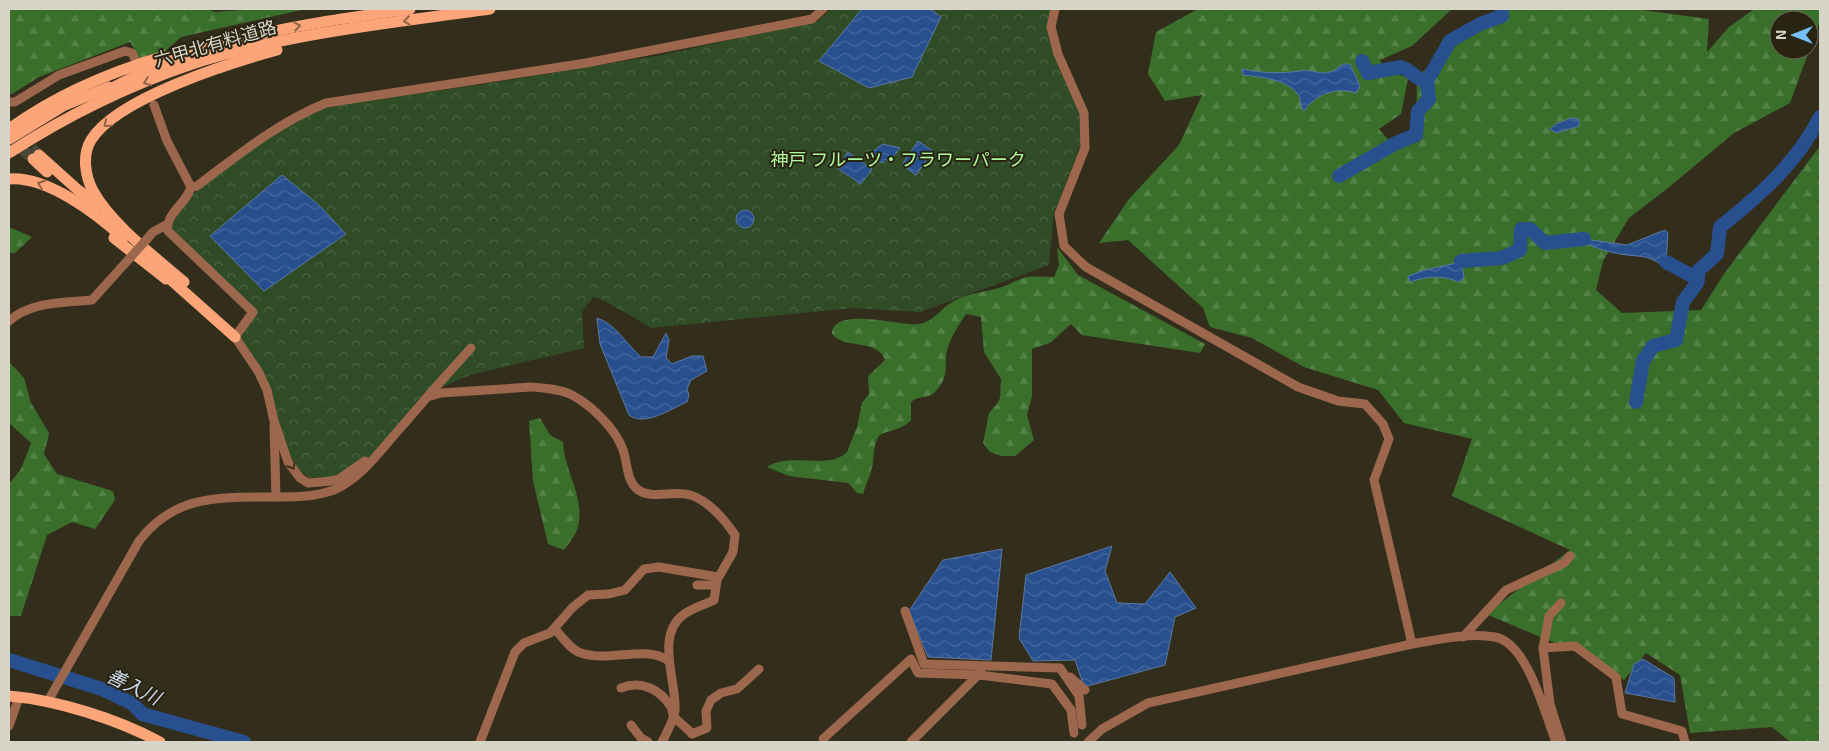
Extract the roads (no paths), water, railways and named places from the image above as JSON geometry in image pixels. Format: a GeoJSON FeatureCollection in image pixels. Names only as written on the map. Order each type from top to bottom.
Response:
{"type":"FeatureCollection","features":[{"type":"Feature","properties":{"kind":"main road","name":"六甲北有料道路"},"geometry":{"type":"LineString","coordinates":[[9,145],[50,120],[199,50],[280,28],[410,9]]}},
{"type":"Feature","properties":{"kind":"main road","name":"六甲北有料道路"},"geometry":{"type":"LineString","coordinates":[[9,138],[62,106],[232,53],[363,27],[490,9]]}},
{"type":"Feature","properties":{"kind":"main road"},"geometry":{"type":"LineString","coordinates":[[110,213],[93,191],[86,172],[86,150],[103,126],[122,112],[169,88],[223,65],[363,27]]}},
{"type":"Feature","properties":{"kind":"main road"},"geometry":{"type":"LineString","coordinates":[[9,128],[56,99],[96,80],[162,57],[199,50]]}},
{"type":"Feature","properties":{"kind":"main road","name":"六甲北有料道路"},"geometry":{"type":"LineString","coordinates":[[9,153],[126,85]]}},
{"type":"Feature","properties":{"kind":"main road","name":"六甲北有料道路"},"geometry":{"type":"LineString","coordinates":[[9,159],[126,85]]}},
{"type":"Feature","properties":{"kind":"main road"},"geometry":{"type":"LineString","coordinates":[[182,285],[161,254],[124,221],[78,190],[36,157],[74,193],[112,236],[182,285],[235,337]]}},
{"type":"Feature","properties":{"kind":"main road"},"geometry":{"type":"LineString","coordinates":[[9,179],[30,180],[57,190],[97,218]]}},
{"type":"Feature","properties":{"kind":"main road"},"geometry":{"type":"LineString","coordinates":[[14,696],[48,700],[140,732],[160,742]]}},
{"type":"Feature","properties":{"kind":"street"},"geometry":{"type":"LineString","coordinates":[[191,187],[197,186],[242,152],[304,112],[326,103],[586,63],[812,18],[823,9]]}},
{"type":"Feature","properties":{"kind":"street"},"geometry":{"type":"LineString","coordinates":[[1055,9],[1051,27],[1058,54],[1084,113],[1085,148],[1058,214],[1064,246],[1086,267],[1298,387],[1338,401],[1365,404],[1383,424],[1390,439],[1374,480],[1412,644]]}},
{"type":"Feature","properties":{"kind":"street"},"geometry":{"type":"LineString","coordinates":[[9,102],[15,102],[59,75],[125,51],[132,53],[137,63]]}},
{"type":"Feature","properties":{"kind":"street"},"geometry":{"type":"LineString","coordinates":[[9,321],[27,309],[38,306],[92,300],[154,232],[166,226],[190,194],[191,187],[167,141],[154,105]]}},
{"type":"Feature","properties":{"kind":"street"},"geometry":{"type":"LineString","coordinates":[[166,226],[175,239],[253,312],[235,337],[258,371],[267,390],[274,421],[288,462],[294,471],[308,483],[324,483],[339,479],[383,447]]}},
{"type":"Feature","properties":{"kind":"street"},"geometry":{"type":"LineString","coordinates":[[48,700],[78,644],[139,540],[150,526],[185,505],[206,500],[232,497],[308,496],[334,490],[356,477],[471,348]]}},
{"type":"Feature","properties":{"kind":"street"},"geometry":{"type":"LineString","coordinates":[[427,398],[441,393],[531,387],[546,388],[571,395],[593,411],[615,435],[623,450],[630,481],[638,490],[645,493],[689,495],[701,501],[728,524],[735,534],[736,543],[717,581],[714,600],[681,616],[673,629],[669,661],[674,685],[673,716],[662,742]]}},
{"type":"Feature","properties":{"kind":"street"},"geometry":{"type":"LineString","coordinates":[[274,421],[276,497]]}},
{"type":"Feature","properties":{"kind":"street"},"geometry":{"type":"LineString","coordinates":[[1463,637],[1506,590],[1564,563],[1570,556]]}},
{"type":"Feature","properties":{"kind":"street"},"geometry":{"type":"LineString","coordinates":[[480,742],[515,652],[524,644],[555,629],[573,607],[588,594],[609,594],[626,590],[644,569],[659,567],[717,581]]}},
{"type":"Feature","properties":{"kind":"street"},"geometry":{"type":"LineString","coordinates":[[697,584],[717,581]]}},
{"type":"Feature","properties":{"kind":"street"},"geometry":{"type":"LineString","coordinates":[[1561,603],[1549,616],[1543,648],[1550,704],[1562,742]]}},
{"type":"Feature","properties":{"kind":"street"},"geometry":{"type":"LineString","coordinates":[[905,611],[924,664],[982,671],[1052,684],[1071,710],[1074,733]]}},
{"type":"Feature","properties":{"kind":"street"},"geometry":{"type":"LineString","coordinates":[[555,629],[579,653],[622,657],[644,652],[661,655],[669,661]]}},
{"type":"Feature","properties":{"kind":"street"},"geometry":{"type":"LineString","coordinates":[[1088,742],[1102,728],[1148,704],[1412,644],[1463,637],[1496,637],[1508,643],[1519,652],[1556,742]]}},
{"type":"Feature","properties":{"kind":"street"},"geometry":{"type":"LineString","coordinates":[[1543,648],[1575,646],[1616,677],[1622,714],[1682,731],[1685,742]]}},
{"type":"Feature","properties":{"kind":"street"},"geometry":{"type":"LineString","coordinates":[[823,739],[911,660],[918,673],[1060,668],[1085,690]]}},
{"type":"Feature","properties":{"kind":"street"},"geometry":{"type":"LineString","coordinates":[[1060,668],[1079,696],[1082,725]]}},
{"type":"Feature","properties":{"kind":"street"},"geometry":{"type":"LineString","coordinates":[[621,688],[629,685],[646,686],[658,692],[671,708],[673,716],[692,734],[707,728],[706,711],[711,700],[721,693],[737,689],[759,669]]}},
{"type":"Feature","properties":{"kind":"street"},"geometry":{"type":"LineString","coordinates":[[910,742],[982,671]]}},
{"type":"Feature","properties":{"kind":"street"},"geometry":{"type":"LineString","coordinates":[[9,726],[14,696]]}},
{"type":"Feature","properties":{"kind":"street"},"geometry":{"type":"LineString","coordinates":[[631,725],[641,738],[648,742]]}},
{"type":"Feature","properties":{"kind":"water"},"geometry":{"type":"Polygon","coordinates":[[[862,9],[930,9],[941,17],[912,77],[869,88],[819,61],[862,9]]]}},
{"type":"Feature","properties":{"kind":"water"},"geometry":{"type":"Polygon","coordinates":[[[1343,64],[1350,64],[1360,86],[1356,93],[1334,91],[1327,93],[1314,100],[1304,111],[1299,96],[1294,90],[1281,82],[1243,75],[1242,69],[1270,73],[1306,71],[1325,73],[1343,64]]]}},
{"type":"Feature","properties":{"kind":"water"},"geometry":{"type":"Polygon","coordinates":[[[1571,118],[1579,119],[1579,126],[1556,133],[1550,129],[1556,124],[1571,118]]]}},
{"type":"Feature","properties":{"kind":"water"},"geometry":{"type":"Polygon","coordinates":[[[918,141],[933,151],[916,175],[902,165],[918,141]]]}},
{"type":"Feature","properties":{"kind":"water"},"geometry":{"type":"Polygon","coordinates":[[[883,144],[900,148],[889,162],[885,159],[882,163],[869,154],[883,144]]]}},
{"type":"Feature","properties":{"kind":"water"},"geometry":{"type":"Polygon","coordinates":[[[848,152],[872,169],[861,184],[837,168],[848,152]]]}},
{"type":"Feature","properties":{"kind":"water"},"geometry":{"type":"Polygon","coordinates":[[[282,175],[319,205],[346,234],[264,291],[210,236],[282,175]]]}},
{"type":"Feature","properties":{"kind":"water"},"geometry":{"type":"Polygon","coordinates":[[[745,210],[753,215],[754,219],[749,227],[745,228],[737,223],[736,219],[741,211],[745,210]]]}},
{"type":"Feature","properties":{"kind":"water"},"geometry":{"type":"Polygon","coordinates":[[[1665,230],[1668,233],[1666,262],[1662,265],[1646,257],[1610,252],[1581,242],[1584,239],[1627,245],[1665,230]]]}},
{"type":"Feature","properties":{"kind":"water"},"geometry":{"type":"Polygon","coordinates":[[[1461,262],[1464,277],[1459,282],[1435,277],[1422,278],[1410,282],[1408,276],[1425,270],[1461,262]]]}},
{"type":"Feature","properties":{"kind":"water"},"geometry":{"type":"Polygon","coordinates":[[[597,318],[610,325],[641,357],[653,357],[666,333],[669,340],[666,358],[672,364],[692,356],[703,356],[707,371],[691,380],[687,389],[689,395],[687,402],[650,418],[635,418],[629,415],[600,344],[597,318]]]}},
{"type":"Feature","properties":{"kind":"water"},"geometry":{"type":"Polygon","coordinates":[[[1112,546],[1105,571],[1117,603],[1145,604],[1170,572],[1196,608],[1175,617],[1165,665],[1084,687],[1075,660],[1033,661],[1019,638],[1026,575],[1112,546]]]}},
{"type":"Feature","properties":{"kind":"water"},"geometry":{"type":"Polygon","coordinates":[[[1002,549],[991,660],[928,657],[909,611],[943,560],[1002,549]]]}},
{"type":"Feature","properties":{"kind":"water"},"geometry":{"type":"Polygon","coordinates":[[[1643,659],[1674,678],[1675,702],[1625,693],[1634,664],[1643,659]]]}},
{"type":"Feature","properties":{"kind":"waterway"},"geometry":{"type":"LineString","coordinates":[[1339,176],[1396,143],[1416,135],[1418,111],[1429,99],[1427,81],[1450,41],[1480,24],[1502,16],[1502,9]]}},
{"type":"Feature","properties":{"kind":"waterway"},"geometry":{"type":"LineString","coordinates":[[1362,61],[1368,73],[1401,67],[1419,79],[1427,81]]}},
{"type":"Feature","properties":{"kind":"waterway"},"geometry":{"type":"LineString","coordinates":[[1636,402],[1643,361],[1653,346],[1676,340],[1683,302],[1697,283],[1699,270],[1717,254],[1720,227],[1763,191],[1789,164],[1811,134],[1820,117]]}},
{"type":"Feature","properties":{"kind":"waterway"},"geometry":{"type":"LineString","coordinates":[[1461,261],[1502,258],[1520,250],[1521,229],[1530,229],[1545,243],[1584,239]]}},
{"type":"Feature","properties":{"kind":"waterway"},"geometry":{"type":"LineString","coordinates":[[1666,262],[1698,279]]}},
{"type":"Feature","properties":{"kind":"waterway","name":"善入川"},"geometry":{"type":"LineString","coordinates":[[9,660],[102,689],[133,704],[142,714],[244,742]]}},
{"type":"Feature","properties":{"kind":"tunnel"},"geometry":{"type":"LineString","coordinates":[[19,137],[39,155]]}},
{"type":"Feature","properties":{"kind":"tunnel"},"geometry":{"type":"LineString","coordinates":[[9,138],[33,159]]}},
{"type":"Feature","properties":{"kind":"park label","name":"神戸 フルーツ・フラワーパーク"},"geometry":{"type":"Point","coordinates":[898,159]}}]}
